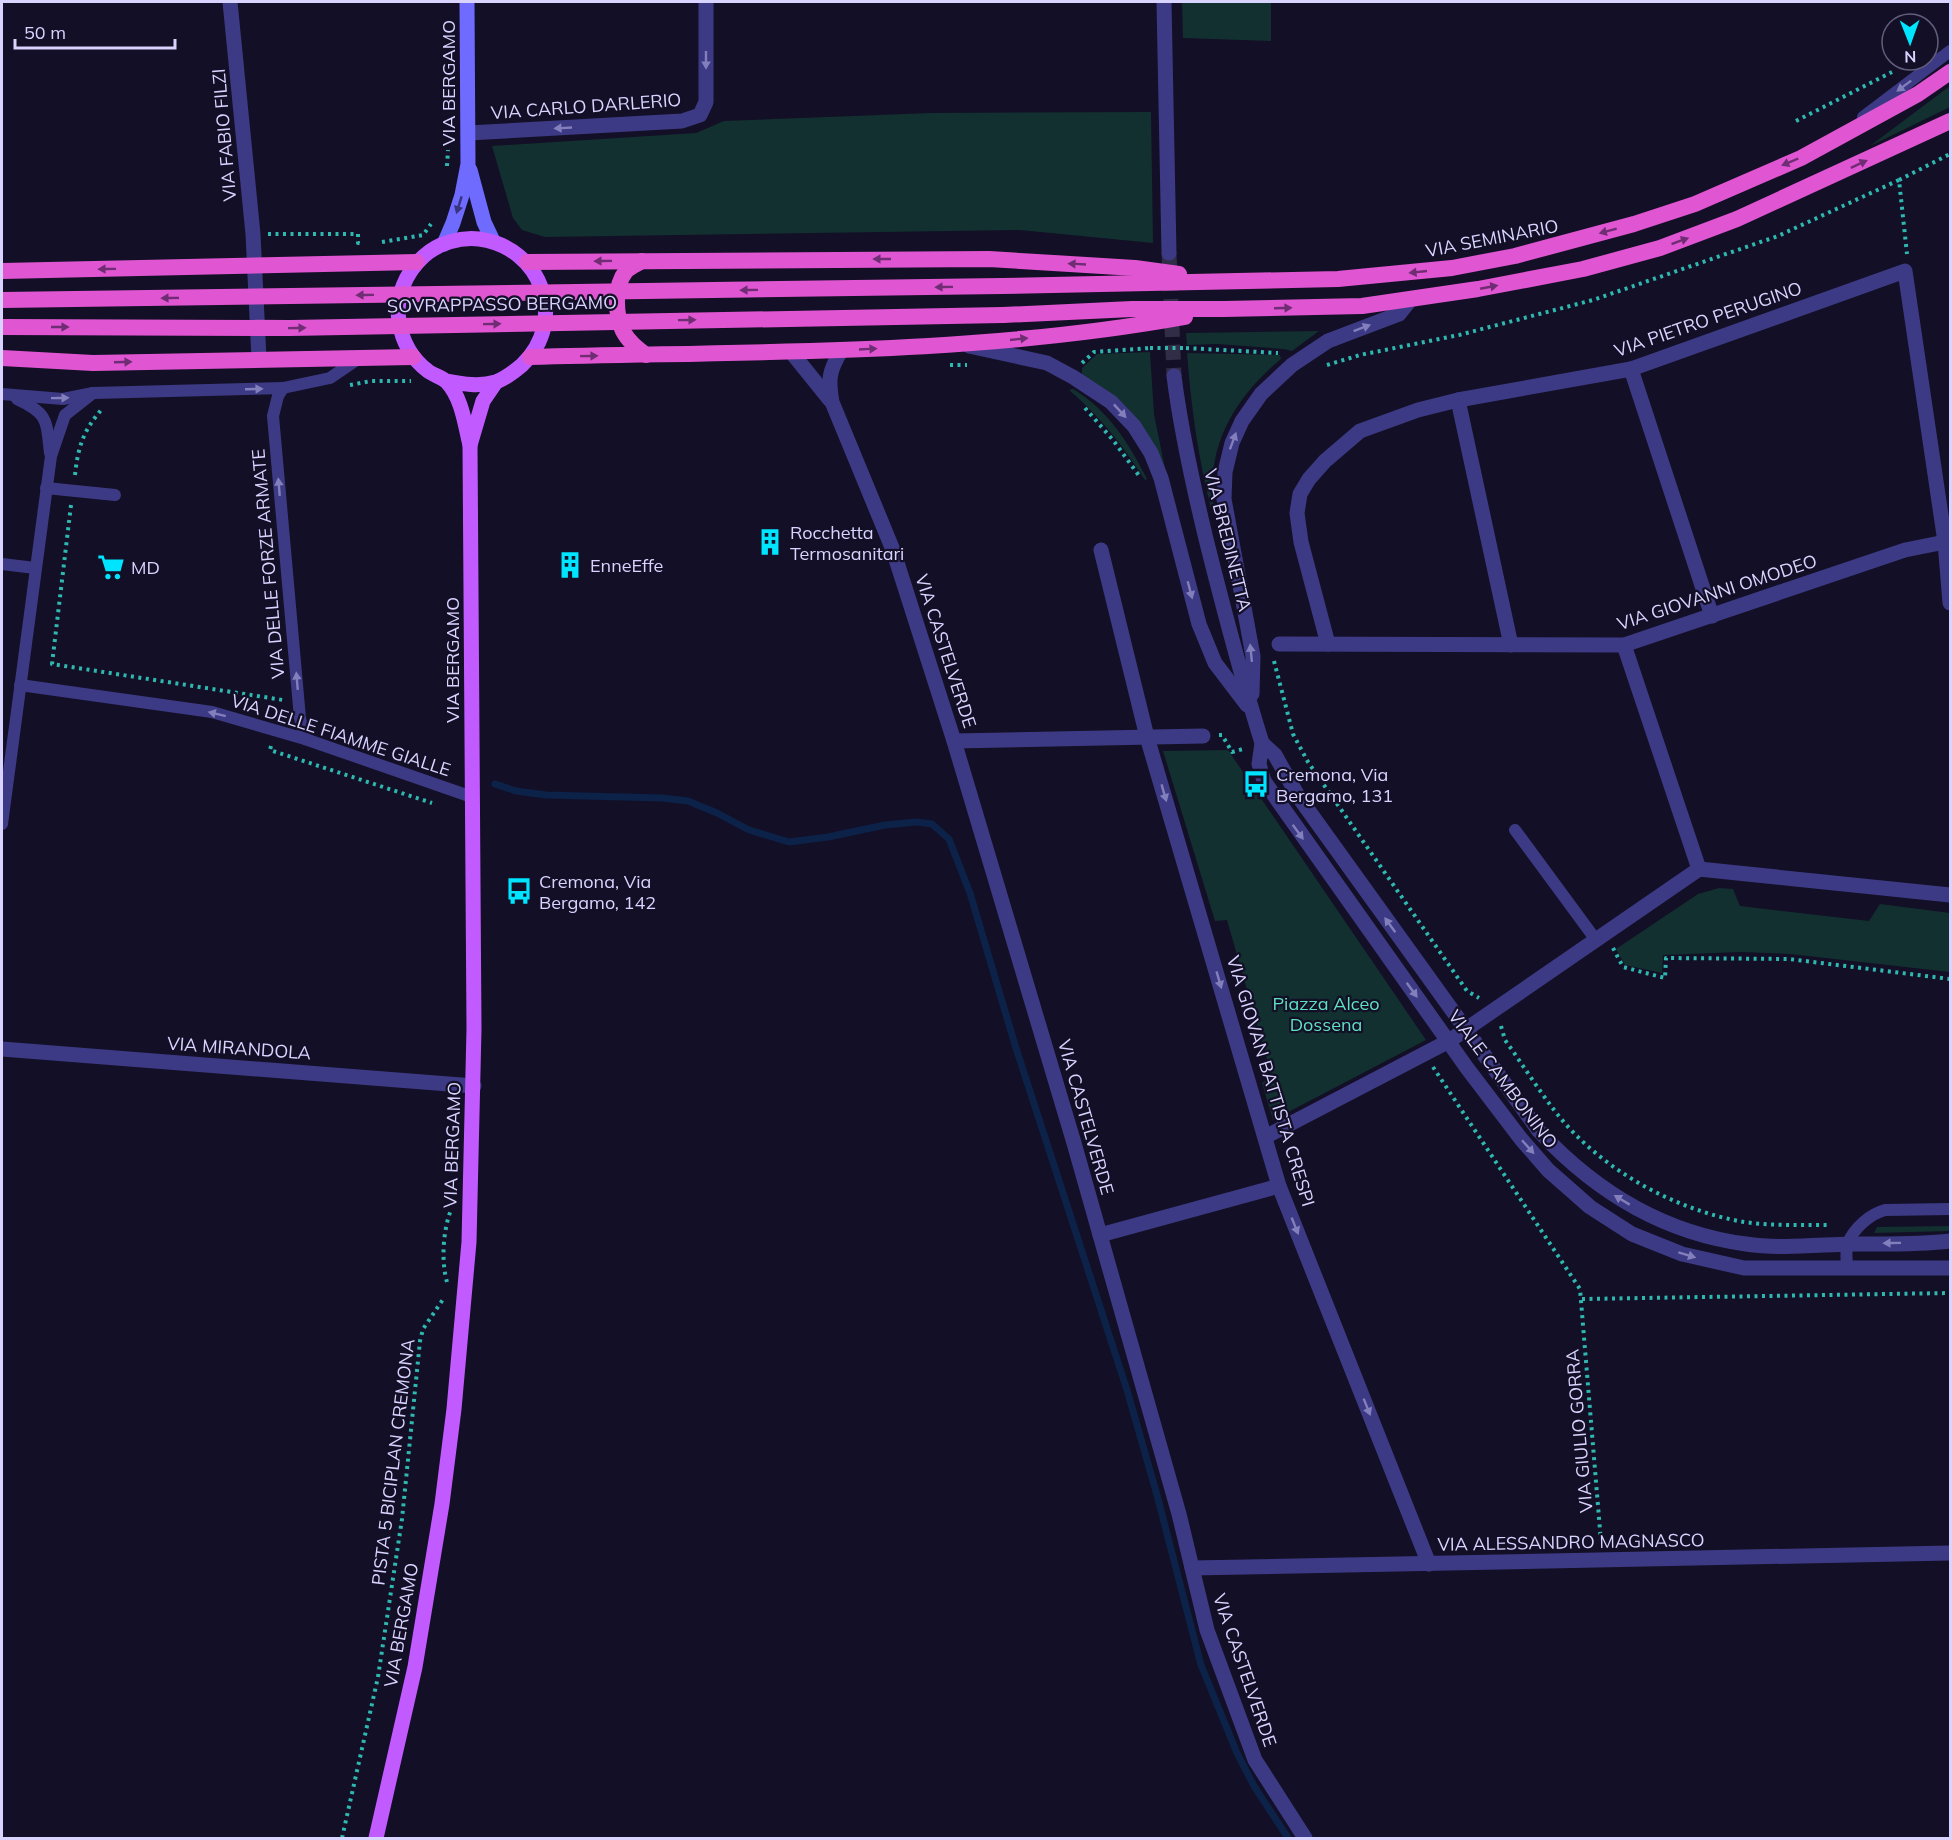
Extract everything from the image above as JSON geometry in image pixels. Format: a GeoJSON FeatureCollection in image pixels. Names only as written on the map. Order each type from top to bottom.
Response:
{"type":"FeatureCollection","features":[{"type":"Feature","properties":{"kind":"highway","name":"VIA SEMINARIO"},"geometry":{"type":"LineString","coordinates":[[1002,286],[1338,279],[1452,268],[1515,256],[1634,224],[1695,204],[1801,158],[1918,94],[1950,72]]}},
{"type":"Feature","properties":{"kind":"highway"},"geometry":{"type":"LineString","coordinates":[[530,357],[841,351],[961,345],[1138,325],[1224,309],[1362,306],[1478,289],[1583,268],[1660,248],[1737,219],[1950,121]]}},
{"type":"Feature","properties":{"kind":"highway"},"geometry":{"type":"LineString","coordinates":[[527,262],[989,259],[1136,268],[1228,280]]}},
{"type":"Feature","properties":{"kind":"highway"},"geometry":{"type":"LineString","coordinates":[[642,261],[627,270],[620,284],[617,300],[623,331],[632,343],[646,355]]}},
{"type":"Feature","properties":{"kind":"highway"},"geometry":{"type":"LineString","coordinates":[[2,271],[417,262]]}},
{"type":"Feature","properties":{"kind":"highway","name":"SOVRAPPASSO BERGAMO"},"geometry":{"type":"LineString","coordinates":[[2,300],[1002,286]]}},
{"type":"Feature","properties":{"kind":"highway","name":"SOVRAPPASSO BERGAMO"},"geometry":{"type":"LineString","coordinates":[[2,327],[290,328],[1003,315],[1132,309],[1224,309]]}},
{"type":"Feature","properties":{"kind":"highway"},"geometry":{"type":"LineString","coordinates":[[2,358],[93,363],[413,357]]}},
{"type":"Feature","properties":{"kind":"main road","name":"VIA BERGAMO"},"geometry":{"type":"LineString","coordinates":[[444,244],[462,195],[468,164],[467,2]]}},
{"type":"Feature","properties":{"kind":"main road","name":"VIA BERGAMO"},"geometry":{"type":"LineString","coordinates":[[468,164],[484,222],[493,241]]}},
{"type":"Feature","properties":{"kind":"main road","name":"VIA BERGAMO"},"geometry":{"type":"LineString","coordinates":[[468,238],[493,241],[511,249],[527,262],[538,279],[545,299],[545,320],[540,339],[530,357],[515,372],[496,382],[471,386],[447,381],[428,371],[413,357],[403,339],[398,319],[399,298],[406,279],[417,262],[429,251],[444,244],[468,238]]}},
{"type":"Feature","properties":{"kind":"main road","name":"VIA BERGAMO"},"geometry":{"type":"LineString","coordinates":[[376,1839],[415,1667],[442,1504],[454,1409],[469,1242],[474,1086],[470,445],[459,402],[447,381]]}},
{"type":"Feature","properties":{"kind":"main road","name":"VIA BERGAMO"},"geometry":{"type":"LineString","coordinates":[[470,445],[483,401],[496,382]]}},
{"type":"Feature","properties":{"kind":"street","name":"VIA FABIO FILZI"},"geometry":{"type":"LineString","coordinates":[[230,2],[253,234],[259,359]]}},
{"type":"Feature","properties":{"kind":"street","name":"VIA CARLO DARLERIO"},"geometry":{"type":"LineString","coordinates":[[468,134],[682,121],[700,115],[706,102],[706,2]]}},
{"type":"Feature","properties":{"kind":"street"},"geometry":{"type":"LineString","coordinates":[[1164,2],[1169,253]]}},
{"type":"Feature","properties":{"kind":"street"},"geometry":{"type":"LineString","coordinates":[[1905,271],[1945,542],[1950,603]]}},
{"type":"Feature","properties":{"kind":"street","name":"VIA PIETRO PERUGINO"},"geometry":{"type":"LineString","coordinates":[[1328,644],[1301,542],[1298,513],[1300,494],[1325,461],[1360,431],[1418,410],[1458,400],[1631,369],[1905,271]]}},
{"type":"Feature","properties":{"kind":"street"},"geometry":{"type":"LineString","coordinates":[[1252,712],[1253,656],[1224,499],[1225,472],[1232,443],[1242,421],[1261,394],[1292,365],[1328,341],[1399,314],[1411,299]]}},
{"type":"Feature","properties":{"kind":"street"},"geometry":{"type":"LineString","coordinates":[[961,345],[1047,363],[1111,402],[1134,426],[1150,453],[1161,480],[1199,624],[1215,663],[1252,712]]}},
{"type":"Feature","properties":{"kind":"street","name":"VIA CASTELVERDE"},"geometry":{"type":"LineString","coordinates":[[841,351],[831,368],[829,388],[832,402],[893,550],[954,741],[1100,1235],[1179,1514],[1207,1630],[1255,1760],[1305,1839]]}},
{"type":"Feature","properties":{"kind":"street","name":"VIA CASTELVERDE"},"geometry":{"type":"LineString","coordinates":[[792,352],[832,402]]}},
{"type":"Feature","properties":{"kind":"street"},"geometry":{"type":"LineString","coordinates":[[1631,369],[1712,616]]}},
{"type":"Feature","properties":{"kind":"street","name":"VIA BREDINETTA"},"geometry":{"type":"LineString","coordinates":[[1174,376],[1180,424],[1195,492],[1252,712]]}},
{"type":"Feature","properties":{"kind":"street"},"geometry":{"type":"LineString","coordinates":[[1458,400],[1512,645]]}},
{"type":"Feature","properties":{"kind":"street","name":"VIA GIOVANNI OMODEO"},"geometry":{"type":"LineString","coordinates":[[1276,650],[1328,644],[1624,645],[1905,550],[1945,542]]}},
{"type":"Feature","properties":{"kind":"street","name":"VIA GIOVAN BATTISTA CRESPI"},"geometry":{"type":"LineString","coordinates":[[1101,550],[1147,737],[1279,1186],[1429,1564]]}},
{"type":"Feature","properties":{"kind":"street"},"geometry":{"type":"LineString","coordinates":[[1624,645],[1699,869]]}},
{"type":"Feature","properties":{"kind":"street","name":"VIALE CAMBONINO"},"geometry":{"type":"LineString","coordinates":[[1252,712],[1262,743],[1258,764],[1264,781],[1521,1139],[1548,1170],[1590,1207],[1632,1234],[1682,1254],[1744,1268],[1950,1268]]}},
{"type":"Feature","properties":{"kind":"street"},"geometry":{"type":"LineString","coordinates":[[954,741],[1203,736]]}},
{"type":"Feature","properties":{"kind":"street","name":"VIALE CAMBONINO"},"geometry":{"type":"LineString","coordinates":[[1262,743],[1275,755],[1298,796],[1539,1131],[1563,1157],[1601,1188],[1642,1212],[1691,1232],[1747,1244],[1950,1241]]}},
{"type":"Feature","properties":{"kind":"street"},"geometry":{"type":"LineString","coordinates":[[1265,1137],[1449,1041],[1699,869],[1950,895]]}},
{"type":"Feature","properties":{"kind":"street","name":"VIA MIRANDOLA"},"geometry":{"type":"LineString","coordinates":[[2,1049],[474,1086]]}},
{"type":"Feature","properties":{"kind":"street"},"geometry":{"type":"LineString","coordinates":[[1100,1235],[1279,1186]]}},
{"type":"Feature","properties":{"kind":"street","name":"VIA ALESSANDRO MAGNASCO"},"geometry":{"type":"LineString","coordinates":[[1192,1568],[1950,1553]]}},
{"type":"Feature","properties":{"kind":"lane"},"geometry":{"type":"LineString","coordinates":[[1829,142],[1950,51]]}},
{"type":"Feature","properties":{"kind":"lane"},"geometry":{"type":"LineString","coordinates":[[6,395],[63,399],[93,393],[284,388],[330,378],[359,358]]}},
{"type":"Feature","properties":{"kind":"lane","name":"VIA DELLE FORZE ARMATE"},"geometry":{"type":"LineString","coordinates":[[284,388],[278,396],[273,416],[300,718],[305,739]]}},
{"type":"Feature","properties":{"kind":"lane"},"geometry":{"type":"LineString","coordinates":[[2,824],[51,456],[65,415],[93,393]]}},
{"type":"Feature","properties":{"kind":"lane"},"geometry":{"type":"LineString","coordinates":[[6,395],[37,408],[46,421],[51,456]]}},
{"type":"Feature","properties":{"kind":"lane"},"geometry":{"type":"LineString","coordinates":[[46,488],[115,495]]}},
{"type":"Feature","properties":{"kind":"lane"},"geometry":{"type":"LineString","coordinates":[[2,564],[35,568]]}},
{"type":"Feature","properties":{"kind":"lane","name":"VIA DELLE FIAMME GIALLE"},"geometry":{"type":"LineString","coordinates":[[20,685],[212,712],[305,739],[472,797]]}},
{"type":"Feature","properties":{"kind":"lane"},"geometry":{"type":"LineString","coordinates":[[1515,830],[1600,937]]}},
{"type":"Feature","properties":{"kind":"lane"},"geometry":{"type":"LineString","coordinates":[[1847,1268],[1847,1244],[1855,1231],[1876,1213],[1885,1210],[1950,1209]]}},
{"type":"Feature","properties":{"kind":"path"},"geometry":{"type":"LineString","coordinates":[[1796,121],[1892,72]]}},
{"type":"Feature","properties":{"kind":"path"},"geometry":{"type":"LineString","coordinates":[[447,174],[448,143]]}},
{"type":"Feature","properties":{"kind":"path"},"geometry":{"type":"LineString","coordinates":[[1320,367],[1459,335],[1593,300],[1778,236],[1950,154]]}},
{"type":"Feature","properties":{"kind":"path"},"geometry":{"type":"LineString","coordinates":[[1899,180],[1908,259],[1905,271]]}},
{"type":"Feature","properties":{"kind":"path"},"geometry":{"type":"LineString","coordinates":[[377,242],[423,235],[433,221]]}},
{"type":"Feature","properties":{"kind":"path"},"geometry":{"type":"LineString","coordinates":[[253,234],[358,234],[358,243],[369,243]]}},
{"type":"Feature","properties":{"kind":"path"},"geometry":{"type":"LineString","coordinates":[[1073,377],[1094,352],[1150,348],[1282,353],[1292,365]]}},
{"type":"Feature","properties":{"kind":"path"},"geometry":{"type":"LineString","coordinates":[[942,365],[976,365]]}},
{"type":"Feature","properties":{"kind":"path"},"geometry":{"type":"LineString","coordinates":[[371,381],[408,380],[415,382]]}},
{"type":"Feature","properties":{"kind":"path"},"geometry":{"type":"LineString","coordinates":[[1080,404],[1113,440],[1145,484],[1161,480]]}},
{"type":"Feature","properties":{"kind":"path"},"geometry":{"type":"LineString","coordinates":[[74,480],[78,448]]}},
{"type":"Feature","properties":{"kind":"path"},"geometry":{"type":"LineString","coordinates":[[71,505],[52,664],[284,700]]}},
{"type":"Feature","properties":{"kind":"path"},"geometry":{"type":"LineString","coordinates":[[47,622],[57,623]]}},
{"type":"Feature","properties":{"kind":"path"},"geometry":{"type":"LineString","coordinates":[[1276,650],[1293,734],[1308,762],[1467,991],[1474,997],[1484,998],[1504,1030],[1505,1040],[1558,1115],[1593,1151],[1630,1178],[1675,1200],[1733,1219],[1774,1225],[1842,1225]]}},
{"type":"Feature","properties":{"kind":"path"},"geometry":{"type":"LineString","coordinates":[[272,742],[270,750],[435,804]]}},
{"type":"Feature","properties":{"kind":"path"},"geometry":{"type":"LineString","coordinates":[[1600,937],[1623,967],[1665,978],[1666,958],[1740,958],[1789,959],[1950,979]]}},
{"type":"Feature","properties":{"kind":"path"},"geometry":{"type":"LineString","coordinates":[[1424,1054],[1580,1289],[1582,1299],[1950,1293]]}},
{"type":"Feature","properties":{"kind":"path","name":"PISTA 5 BICIPLAN CREMONA"},"geometry":{"type":"LineString","coordinates":[[342,1839],[380,1666],[402,1519],[420,1341],[423,1329],[444,1300],[447,1283],[444,1271],[446,1221],[453,1203]]}},
{"type":"Feature","properties":{"kind":"path","name":"VIA GIULIO GORRA"},"geometry":{"type":"LineString","coordinates":[[1582,1299],[1603,1561]]}},
{"type":"Feature","properties":{"kind":"green space"},"geometry":{"type":"Polygon","coordinates":[[[1182,2],[1271,2],[1271,41],[1183,38],[1182,2]]]}},
{"type":"Feature","properties":{"kind":"green space"},"geometry":{"type":"Polygon","coordinates":[[[1950,86],[1950,107],[1870,146],[1950,86]]]}},
{"type":"Feature","properties":{"kind":"green space"},"geometry":{"type":"Polygon","coordinates":[[[1151,112],[1153,243],[1020,230],[545,237],[522,230],[513,218],[492,146],[696,133],[724,121],[931,113],[1151,112]]]}},
{"type":"Feature","properties":{"kind":"green space"},"geometry":{"type":"Polygon","coordinates":[[[1319,331],[1292,351],[1217,344],[1187,345],[1186,333],[1319,331]]]}},
{"type":"Feature","properties":{"kind":"green space"},"geometry":{"type":"Polygon","coordinates":[[[1150,352],[1154,414],[1166,474],[1113,399],[1082,374],[1082,368],[1097,354],[1150,352]]]}},
{"type":"Feature","properties":{"kind":"green space"},"geometry":{"type":"Polygon","coordinates":[[[1187,353],[1280,355],[1281,359],[1250,390],[1227,425],[1214,464],[1212,486],[1214,508],[1211,509],[1196,431],[1187,353]]]}},
{"type":"Feature","properties":{"kind":"green space"},"geometry":{"type":"Polygon","coordinates":[[[1073,389],[1107,417],[1133,453],[1147,479],[1145,480],[1101,421],[1069,390],[1073,389]]]}},
{"type":"Feature","properties":{"kind":"green space","name":"Piazza Alceo Dossena"},"geometry":{"type":"Polygon","coordinates":[[[1228,750],[1426,1040],[1273,1120],[1262,1083],[1272,1077],[1227,920],[1215,921],[1163,751],[1228,750]]]}},
{"type":"Feature","properties":{"kind":"green space"},"geometry":{"type":"Polygon","coordinates":[[[1719,888],[1733,889],[1740,906],[1869,921],[1880,904],[1950,913],[1950,972],[1790,954],[1741,952],[1663,955],[1662,973],[1625,965],[1616,949],[1698,894],[1719,888]]]}},
{"type":"Feature","properties":{"kind":"green space"},"geometry":{"type":"Polygon","coordinates":[[[1950,1226],[1950,1231],[1874,1233],[1877,1227],[1950,1226]]]}},
{"type":"Feature","properties":{"kind":"waterway"},"geometry":{"type":"LineString","coordinates":[[495,784],[516,791],[546,795],[662,798],[688,801],[749,830],[789,842],[828,837],[885,825],[917,822],[932,824],[949,839],[970,893],[1015,1045],[1127,1390],[1201,1665],[1237,1753],[1254,1786],[1288,1838]]}},
{"type":"Feature","properties":{"kind":"tunnel"},"geometry":{"type":"LineString","coordinates":[[1169,253],[1174,376]]}},
{"type":"Feature","properties":{"kind":"place","name":"Rocchetta Termosanitari"},"geometry":{"type":"Point","coordinates":[770,542]}},
{"type":"Feature","properties":{"kind":"place","name":"EnneEffe"},"geometry":{"type":"Point","coordinates":[570,565]}},
{"type":"Feature","properties":{"kind":"place","name":"MD"},"geometry":{"type":"Point","coordinates":[111,567]}},
{"type":"Feature","properties":{"kind":"place","name":"Cremona, Via Bergamo, 131"},"geometry":{"type":"Point","coordinates":[1256,784]}},
{"type":"Feature","properties":{"kind":"place","name":"Cremona, Via Bergamo, 142"},"geometry":{"type":"Point","coordinates":[519,891]}}]}
